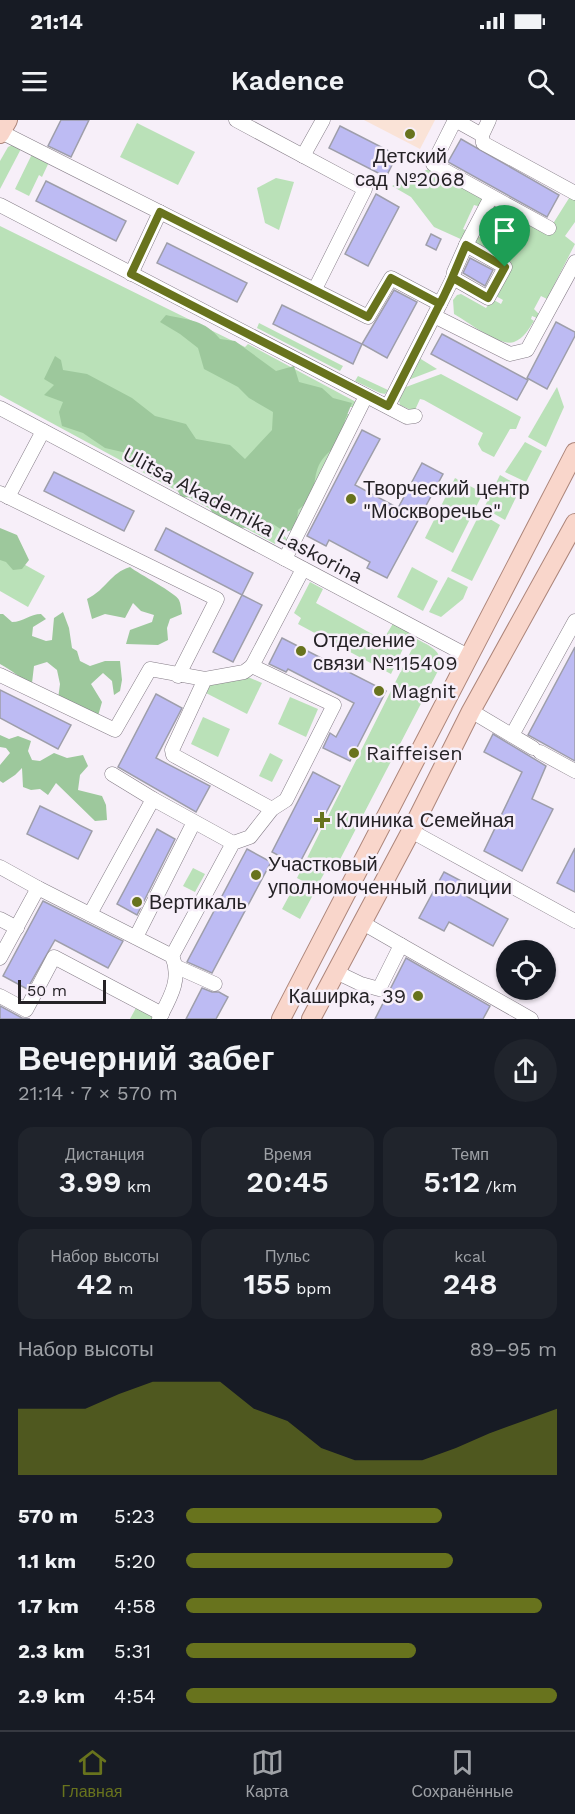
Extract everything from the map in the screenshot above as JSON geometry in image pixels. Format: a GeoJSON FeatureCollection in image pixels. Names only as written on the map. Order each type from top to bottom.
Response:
{"type":"FeatureCollection","features":[{"type":"Feature","properties":{"kind":"main road"},"geometry":{"type":"LineString","coordinates":[[281,1019],[575,452]]}},
{"type":"Feature","properties":{"kind":"main road"},"geometry":{"type":"LineString","coordinates":[[311,1019],[411,831],[471,711],[575,523]]}},
{"type":"Feature","properties":{"kind":"street"},"geometry":{"type":"LineString","coordinates":[[236,120],[365,189],[315,289]]}},
{"type":"Feature","properties":{"kind":"street"},"geometry":{"type":"LineString","coordinates":[[303,156],[323,120]]}},
{"type":"Feature","properties":{"kind":"street"},"geometry":{"type":"LineString","coordinates":[[482,135],[455,120],[433,164],[549,228]]}},
{"type":"Feature","properties":{"kind":"street"},"geometry":{"type":"LineString","coordinates":[[489,120],[482,135],[483,143],[572,192],[575,177]]}},
{"type":"Feature","properties":{"kind":"street"},"geometry":{"type":"LineString","coordinates":[[3,129],[160,212],[368,317],[391,278],[437,310],[510,354],[527,350],[575,262]]}},
{"type":"Feature","properties":{"kind":"street"},"geometry":{"type":"LineString","coordinates":[[388,406],[491,197]]}},
{"type":"Feature","properties":{"kind":"street"},"geometry":{"type":"LineString","coordinates":[[0,205],[407,417],[415,416]]}},
{"type":"Feature","properties":{"kind":"street"},"geometry":{"type":"LineString","coordinates":[[131,274],[160,212]]}},
{"type":"Feature","properties":{"kind":"street"},"geometry":{"type":"LineString","coordinates":[[453,278],[488,298],[505,267],[466,245]]}},
{"type":"Feature","properties":{"kind":"street"},"geometry":{"type":"LineString","coordinates":[[285,559],[366,396]]}},
{"type":"Feature","properties":{"kind":"street","name":"Ulitsa Akademika Laskorina"},"geometry":{"type":"LineString","coordinates":[[0,408],[468,656]]}},
{"type":"Feature","properties":{"kind":"street"},"geometry":{"type":"LineString","coordinates":[[43,431],[4,495],[217,599],[178,676]]}},
{"type":"Feature","properties":{"kind":"street"},"geometry":{"type":"LineString","coordinates":[[0,675],[115,730],[150,669],[178,676],[205,679],[244,672],[252,666],[303,569]]}},
{"type":"Feature","properties":{"kind":"street"},"geometry":{"type":"LineString","coordinates":[[512,735],[575,621]]}},
{"type":"Feature","properties":{"kind":"street"},"geometry":{"type":"LineString","coordinates":[[0,996],[24,1014],[54,957],[160,1016],[174,991],[175,962],[233,843],[250,837],[272,809],[286,800],[334,705],[252,666]]}},
{"type":"Feature","properties":{"kind":"street"},"geometry":{"type":"LineString","coordinates":[[205,679],[172,750],[173,754],[272,809]]}},
{"type":"Feature","properties":{"kind":"street"},"geometry":{"type":"LineString","coordinates":[[471,711],[575,771]]}},
{"type":"Feature","properties":{"kind":"street"},"geometry":{"type":"LineString","coordinates":[[112,774],[153,800],[233,843]]}},
{"type":"Feature","properties":{"kind":"street"},"geometry":{"type":"LineString","coordinates":[[90,914],[153,800]]}},
{"type":"Feature","properties":{"kind":"street"},"geometry":{"type":"LineString","coordinates":[[136,937],[194,822]]}},
{"type":"Feature","properties":{"kind":"street"},"geometry":{"type":"LineString","coordinates":[[411,831],[575,921]]}},
{"type":"Feature","properties":{"kind":"street"},"geometry":{"type":"LineString","coordinates":[[0,867],[136,937],[214,984]]}},
{"type":"Feature","properties":{"kind":"street"},"geometry":{"type":"LineString","coordinates":[[0,958],[38,888]]}},
{"type":"Feature","properties":{"kind":"street"},"geometry":{"type":"LineString","coordinates":[[0,919],[16,928]]}},
{"type":"Feature","properties":{"kind":"street"},"geometry":{"type":"LineString","coordinates":[[361,922],[531,1019]]}},
{"type":"Feature","properties":{"kind":"street"},"geometry":{"type":"LineString","coordinates":[[336,972],[361,984],[379,989],[401,945]]}},
{"type":"Feature","properties":{"kind":"shaded area","name":"Детский сад №2068"},"geometry":{"type":"Polygon","coordinates":[[[364,120],[435,120],[420,149],[364,120]]]}},
{"type":"Feature","properties":{"kind":"green space"},"geometry":{"type":"Polygon","coordinates":[[[137,123],[195,152],[178,185],[120,157],[137,123]]]}},
{"type":"Feature","properties":{"kind":"green space"},"geometry":{"type":"Polygon","coordinates":[[[14,144],[22,147],[0,189],[0,161],[8,147],[14,144]]]}},
{"type":"Feature","properties":{"kind":"green space"},"geometry":{"type":"Polygon","coordinates":[[[33,152],[50,160],[42,177],[39,175],[29,196],[15,189],[33,152]]]}},
{"type":"Feature","properties":{"kind":"green space"},"geometry":{"type":"Polygon","coordinates":[[[433,167],[486,197],[481,207],[474,205],[463,229],[470,232],[465,241],[434,227],[411,197],[392,186],[433,167]]]}},
{"type":"Feature","properties":{"kind":"green space"},"geometry":{"type":"Polygon","coordinates":[[[276,178],[294,182],[279,230],[265,223],[257,188],[276,178]]]}},
{"type":"Feature","properties":{"kind":"green space"},"geometry":{"type":"Polygon","coordinates":[[[571,195],[575,197],[575,222],[565,236],[575,244],[547,299],[541,296],[534,309],[539,314],[537,318],[532,316],[531,319],[534,321],[523,336],[514,342],[501,341],[454,314],[453,300],[457,295],[461,294],[486,308],[492,299],[501,304],[503,300],[494,295],[511,264],[472,243],[475,235],[484,239],[489,229],[484,225],[493,200],[549,230],[571,195]]]}},
{"type":"Feature","properties":{"kind":"green space"},"geometry":{"type":"Polygon","coordinates":[[[0,226],[245,347],[248,344],[356,402],[353,407],[348,407],[345,414],[352,414],[293,531],[287,523],[282,532],[288,541],[279,537],[275,544],[0,395],[0,226]]]}},
{"type":"Feature","properties":{"kind":"green space"},"geometry":{"type":"Polygon","coordinates":[[[166,315],[202,324],[220,339],[235,341],[276,371],[294,366],[299,382],[322,388],[333,398],[352,403],[345,420],[341,443],[322,460],[315,479],[313,497],[298,510],[296,529],[285,532],[273,524],[238,528],[212,512],[204,498],[181,497],[173,482],[152,471],[131,454],[105,448],[83,433],[62,426],[59,412],[63,402],[44,395],[54,385],[44,379],[55,356],[61,360],[63,370],[87,374],[132,398],[155,416],[186,424],[196,439],[230,445],[245,459],[272,430],[273,412],[249,398],[238,387],[204,369],[198,348],[160,322],[166,315]]]}},
{"type":"Feature","properties":{"kind":"green space"},"geometry":{"type":"Polygon","coordinates":[[[259,323],[343,366],[340,371],[257,328],[259,323]]]}},
{"type":"Feature","properties":{"kind":"green space"},"geometry":{"type":"Polygon","coordinates":[[[416,356],[437,369],[403,382],[416,356]]]}},
{"type":"Feature","properties":{"kind":"green space"},"geometry":{"type":"Polygon","coordinates":[[[441,374],[521,417],[516,429],[510,429],[494,457],[482,451],[478,444],[483,433],[424,400],[420,399],[415,410],[400,405],[399,400],[406,387],[441,374]]]}},
{"type":"Feature","properties":{"kind":"green space"},"geometry":{"type":"Polygon","coordinates":[[[358,376],[388,390],[385,394],[380,393],[355,381],[358,376]]]}},
{"type":"Feature","properties":{"kind":"green space"},"geometry":{"type":"Polygon","coordinates":[[[557,387],[564,407],[546,447],[528,437],[557,387]]]}},
{"type":"Feature","properties":{"kind":"green space"},"geometry":{"type":"Polygon","coordinates":[[[525,442],[542,451],[526,482],[505,472],[525,442]]]}},
{"type":"Feature","properties":{"kind":"green space"},"geometry":{"type":"Polygon","coordinates":[[[500,475],[521,487],[505,520],[484,508],[500,475]]]}},
{"type":"Feature","properties":{"kind":"green space"},"geometry":{"type":"Polygon","coordinates":[[[455,478],[483,493],[453,553],[425,538],[455,478]]]}},
{"type":"Feature","properties":{"kind":"green space"},"geometry":{"type":"Polygon","coordinates":[[[480,513],[500,525],[472,581],[451,571],[480,513]]]}},
{"type":"Feature","properties":{"kind":"green space"},"geometry":{"type":"Polygon","coordinates":[[[0,528],[17,535],[29,560],[22,569],[13,570],[6,562],[0,560],[0,528]]]}},
{"type":"Feature","properties":{"kind":"green space"},"geometry":{"type":"Polygon","coordinates":[[[0,551],[45,576],[28,607],[0,591],[0,551]]]}},
{"type":"Feature","properties":{"kind":"green space"},"geometry":{"type":"Polygon","coordinates":[[[130,567],[171,593],[180,602],[182,614],[170,619],[167,628],[168,640],[158,645],[126,644],[130,630],[152,622],[154,615],[141,611],[133,603],[125,618],[105,614],[92,619],[87,599],[118,573],[130,567]]]}},
{"type":"Feature","properties":{"kind":"green space"},"geometry":{"type":"Polygon","coordinates":[[[412,567],[438,581],[423,611],[397,597],[412,567]]]}},
{"type":"Feature","properties":{"kind":"green space"},"geometry":{"type":"Polygon","coordinates":[[[448,577],[468,587],[463,599],[441,617],[429,612],[448,577]]]}},
{"type":"Feature","properties":{"kind":"green space"},"geometry":{"type":"Polygon","coordinates":[[[310,582],[323,589],[316,603],[383,640],[394,622],[411,632],[391,674],[298,624],[301,618],[294,613],[310,582]]]}},
{"type":"Feature","properties":{"kind":"green space"},"geometry":{"type":"Polygon","coordinates":[[[63,612],[69,628],[72,648],[77,651],[80,661],[90,666],[105,661],[120,661],[122,680],[120,691],[114,695],[112,681],[103,673],[91,684],[102,702],[98,716],[58,699],[60,684],[57,670],[47,662],[34,666],[32,683],[0,664],[0,614],[12,622],[41,614],[46,619],[33,627],[32,636],[46,641],[52,640],[54,618],[63,612]]]}},
{"type":"Feature","properties":{"kind":"green space"},"geometry":{"type":"Polygon","coordinates":[[[417,639],[437,653],[440,667],[333,873],[326,870],[316,888],[297,878],[417,639]]]}},
{"type":"Feature","properties":{"kind":"green space"},"geometry":{"type":"Polygon","coordinates":[[[248,677],[262,683],[247,714],[204,692],[209,683],[248,677]]]}},
{"type":"Feature","properties":{"kind":"green space"},"geometry":{"type":"Polygon","coordinates":[[[290,697],[318,709],[306,737],[278,724],[290,697]]]}},
{"type":"Feature","properties":{"kind":"green space"},"geometry":{"type":"Polygon","coordinates":[[[203,717],[230,729],[218,757],[191,744],[203,717]]]}},
{"type":"Feature","properties":{"kind":"green space"},"geometry":{"type":"Polygon","coordinates":[[[0,735],[9,739],[18,736],[31,741],[28,751],[32,760],[40,761],[54,753],[67,758],[83,755],[88,766],[80,775],[78,790],[102,796],[106,805],[107,820],[95,821],[56,783],[48,795],[40,789],[31,790],[23,787],[22,768],[3,783],[0,781],[0,765],[10,753],[6,748],[0,747],[0,735]]]}},
{"type":"Feature","properties":{"kind":"green space"},"geometry":{"type":"Polygon","coordinates":[[[270,753],[283,760],[272,782],[259,776],[270,753]]]}},
{"type":"Feature","properties":{"kind":"green space"},"geometry":{"type":"Polygon","coordinates":[[[193,868],[205,874],[195,892],[183,886],[193,868]]]}},
{"type":"Feature","properties":{"kind":"green space"},"geometry":{"type":"Polygon","coordinates":[[[296,883],[314,893],[300,919],[282,909],[296,883]]]}},
{"type":"Feature","properties":{"kind":"green space"},"geometry":{"type":"Polygon","coordinates":[[[137,1006],[155,1015],[153,1019],[130,1019],[137,1006]]]}},
{"type":"Feature","properties":{"kind":"building"},"geometry":{"type":"Polygon","coordinates":[[[61,120],[89,120],[71,157],[48,146],[61,120]]]}},
{"type":"Feature","properties":{"kind":"building"},"geometry":{"type":"Polygon","coordinates":[[[340,126],[397,155],[386,177],[329,148],[340,126]]]}},
{"type":"Feature","properties":{"kind":"building"},"geometry":{"type":"Polygon","coordinates":[[[461,139],[559,195],[547,217],[448,162],[461,139]]]}},
{"type":"Feature","properties":{"kind":"building"},"geometry":{"type":"Polygon","coordinates":[[[46,181],[126,221],[116,241],[36,201],[46,181]]]}},
{"type":"Feature","properties":{"kind":"building"},"geometry":{"type":"Polygon","coordinates":[[[376,194],[399,207],[368,266],[345,254],[376,194]]]}},
{"type":"Feature","properties":{"kind":"building"},"geometry":{"type":"Polygon","coordinates":[[[431,234],[441,239],[436,250],[426,245],[431,234]]]}},
{"type":"Feature","properties":{"kind":"building"},"geometry":{"type":"Polygon","coordinates":[[[167,243],[247,283],[237,302],[157,263],[167,243]]]}},
{"type":"Feature","properties":{"kind":"building"},"geometry":{"type":"Polygon","coordinates":[[[470,258],[493,270],[485,286],[463,273],[470,258]]]}},
{"type":"Feature","properties":{"kind":"building"},"geometry":{"type":"Polygon","coordinates":[[[394,290],[417,302],[387,358],[362,344],[394,290]]]}},
{"type":"Feature","properties":{"kind":"building"},"geometry":{"type":"Polygon","coordinates":[[[282,305],[362,344],[353,364],[273,324],[282,305]]]}},
{"type":"Feature","properties":{"kind":"building"},"geometry":{"type":"Polygon","coordinates":[[[556,322],[575,332],[575,336],[547,389],[527,378],[556,322]]]}},
{"type":"Feature","properties":{"kind":"building"},"geometry":{"type":"Polygon","coordinates":[[[442,334],[528,380],[517,400],[431,354],[442,334]]]}},
{"type":"Feature","properties":{"kind":"building","name":"Творческий центр \"Москворечье\""},"geometry":{"type":"Polygon","coordinates":[[[362,430],[380,439],[355,485],[398,508],[422,463],[443,474],[387,578],[367,568],[370,562],[329,540],[326,546],[307,536],[362,430]]]}},
{"type":"Feature","properties":{"kind":"building"},"geometry":{"type":"Polygon","coordinates":[[[54,472],[134,511],[124,531],[44,491],[54,472]]]}},
{"type":"Feature","properties":{"kind":"building"},"geometry":{"type":"Polygon","coordinates":[[[166,528],[253,573],[242,595],[155,550],[166,528]]]}},
{"type":"Feature","properties":{"kind":"building"},"geometry":{"type":"Polygon","coordinates":[[[242,595],[262,605],[233,662],[213,652],[242,595]]]}},
{"type":"Feature","properties":{"kind":"building"},"geometry":{"type":"Polygon","coordinates":[[[282,638],[386,691],[350,761],[323,748],[330,733],[336,737],[354,703],[288,669],[286,672],[269,664],[282,638]]]}},
{"type":"Feature","properties":{"kind":"building"},"geometry":{"type":"Polygon","coordinates":[[[575,647],[575,761],[528,735],[575,647]]]}},
{"type":"Feature","properties":{"kind":"building"},"geometry":{"type":"Polygon","coordinates":[[[0,690],[71,725],[58,749],[0,718],[0,690]]]}},
{"type":"Feature","properties":{"kind":"building"},"geometry":{"type":"Polygon","coordinates":[[[156,694],[182,708],[156,758],[210,786],[196,812],[118,767],[156,694]]]}},
{"type":"Feature","properties":{"kind":"building"},"geometry":{"type":"Polygon","coordinates":[[[493,734],[546,766],[532,799],[553,809],[522,871],[484,851],[522,772],[484,752],[493,734]]]}},
{"type":"Feature","properties":{"kind":"building"},"geometry":{"type":"Polygon","coordinates":[[[313,772],[340,786],[298,866],[272,852],[313,772]]]}},
{"type":"Feature","properties":{"kind":"building"},"geometry":{"type":"Polygon","coordinates":[[[40,806],[92,831],[78,859],[27,834],[40,806]]]}},
{"type":"Feature","properties":{"kind":"building"},"geometry":{"type":"Polygon","coordinates":[[[157,829],[175,839],[137,915],[117,904],[157,829]]]}},
{"type":"Feature","properties":{"kind":"building"},"geometry":{"type":"Polygon","coordinates":[[[575,848],[575,892],[557,883],[575,848]]]}},
{"type":"Feature","properties":{"kind":"building"},"geometry":{"type":"Polygon","coordinates":[[[247,849],[271,862],[212,973],[187,962],[247,849]]]}},
{"type":"Feature","properties":{"kind":"building"},"geometry":{"type":"Polygon","coordinates":[[[444,872],[469,885],[464,895],[508,919],[493,946],[449,922],[444,931],[419,918],[444,872]]]}},
{"type":"Feature","properties":{"kind":"building"},"geometry":{"type":"Polygon","coordinates":[[[43,901],[123,941],[108,968],[55,940],[27,989],[3,976],[43,901]]]}},
{"type":"Feature","properties":{"kind":"building"},"geometry":{"type":"Polygon","coordinates":[[[406,958],[490,1006],[483,1019],[375,1019],[406,958]]]}},
{"type":"Feature","properties":{"kind":"building"},"geometry":{"type":"Polygon","coordinates":[[[202,988],[228,997],[216,1019],[186,1019],[202,988]]]}},
{"type":"Feature","properties":{"kind":"building"},"geometry":{"type":"Polygon","coordinates":[[[0,1006],[22,1018],[30,1019],[0,1019],[0,1006]]]}},
{"type":"Feature","properties":{"kind":"place","name":"Детский сад №2068"},"geometry":{"type":"Point","coordinates":[410,134]}},
{"type":"Feature","properties":{"kind":"place","name":"Творческий центр \"Москворечье\""},"geometry":{"type":"Point","coordinates":[351,499]}},
{"type":"Feature","properties":{"kind":"place","name":"Отделение связи №115409"},"geometry":{"type":"Point","coordinates":[301,651]}},
{"type":"Feature","properties":{"kind":"place","name":"Magnit"},"geometry":{"type":"Point","coordinates":[379,691]}},
{"type":"Feature","properties":{"kind":"place","name":"Raiffeisen"},"geometry":{"type":"Point","coordinates":[354,753]}},
{"type":"Feature","properties":{"kind":"place","name":"Клиника Семейная"},"geometry":{"type":"Point","coordinates":[322,820]}},
{"type":"Feature","properties":{"kind":"place","name":"Участковый уполномоченный полиции"},"geometry":{"type":"Point","coordinates":[256,875]}},
{"type":"Feature","properties":{"kind":"place","name":"Вертикаль"},"geometry":{"type":"Point","coordinates":[137,902]}},
{"type":"Feature","properties":{"kind":"place","name":"Каширка, 39"},"geometry":{"type":"Point","coordinates":[418,996]}},
{"type":"Feature","properties":{"kind":"route"},"geometry":{"type":"LineString","coordinates":[[505,267],[466,245],[453,278],[440,304],[391,278],[368,317],[160,212],[131,274],[388,406],[453,278],[488,298],[505,267]]}}]}
